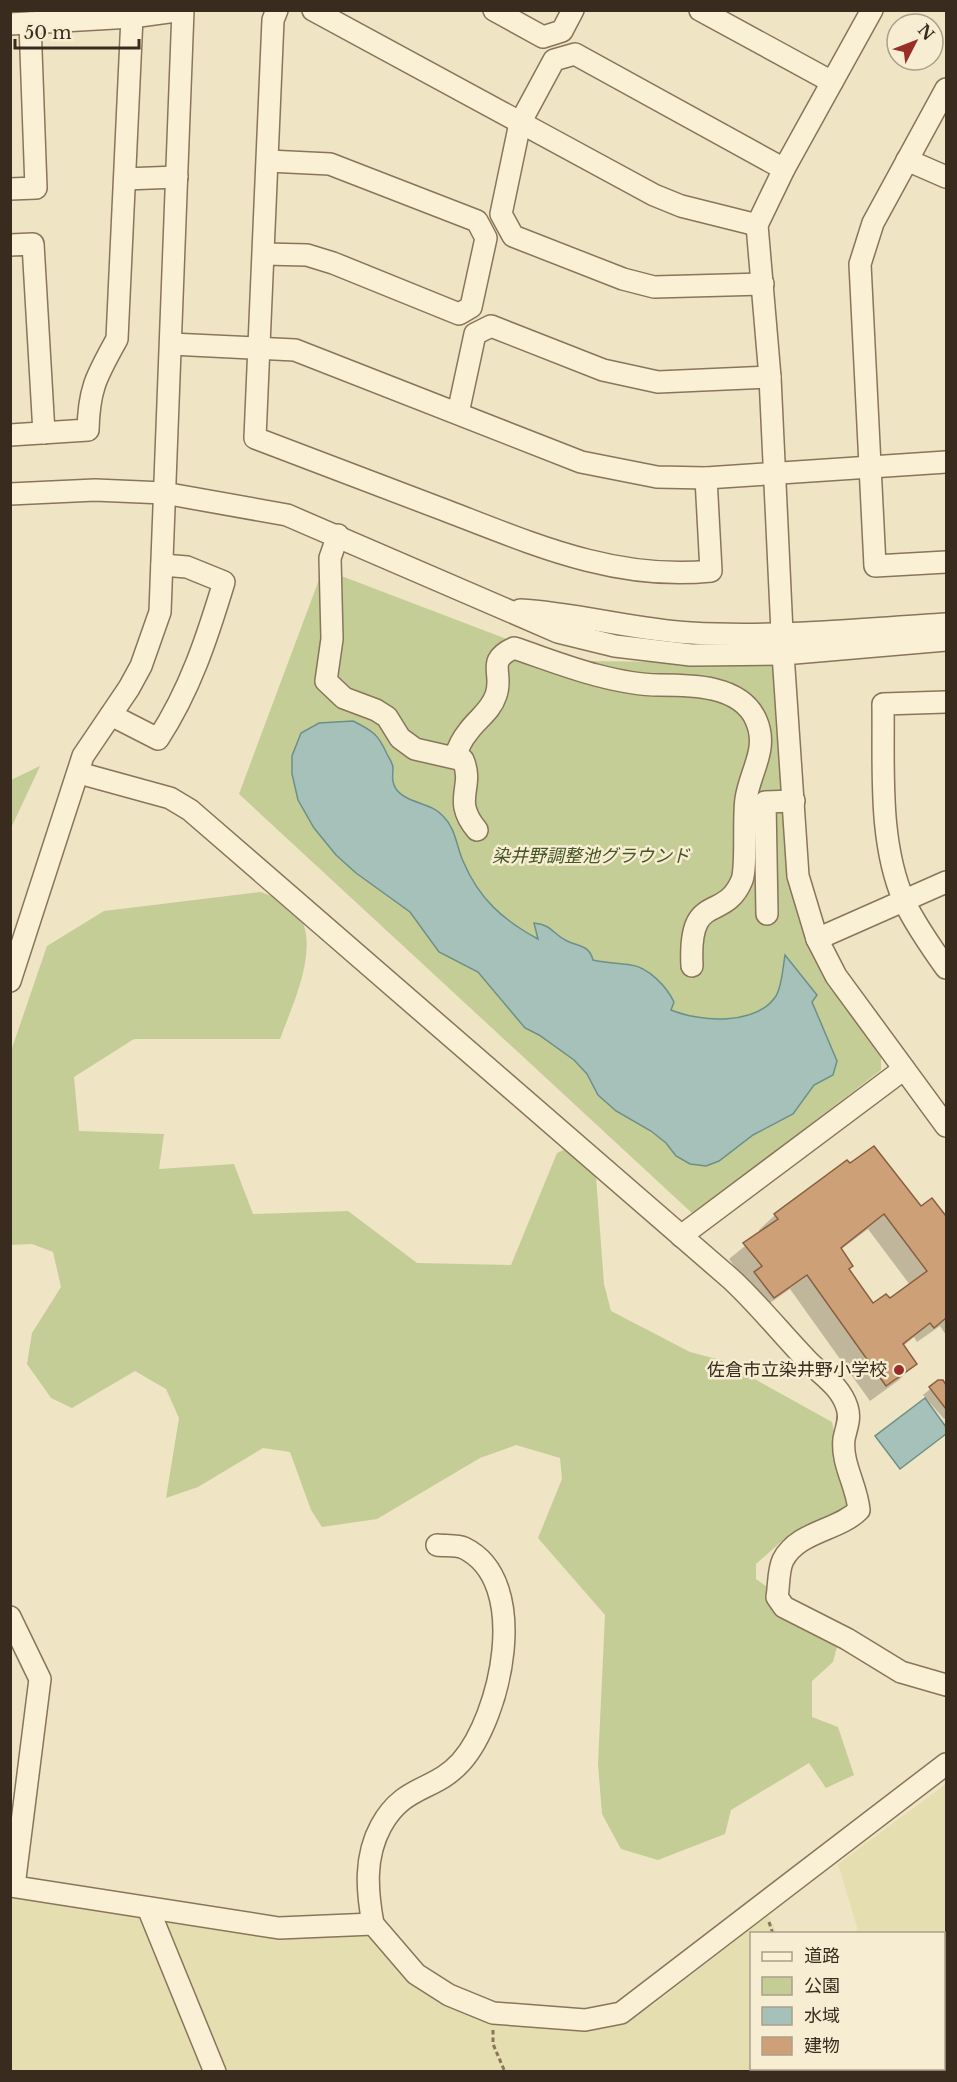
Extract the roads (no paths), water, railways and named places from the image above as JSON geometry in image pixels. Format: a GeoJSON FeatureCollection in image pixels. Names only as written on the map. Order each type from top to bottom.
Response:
{"type":"FeatureCollection","features":[{"type":"Feature","properties":{"kind":"street"},"geometry":{"type":"LineString","coordinates":[[10,189],[36,188],[20,23],[132,17],[183,10],[160,612],[141,666],[83,756],[10,981]]}},
{"type":"Feature","properties":{"kind":"street"},"geometry":{"type":"LineString","coordinates":[[277,10],[273,20],[255,438],[583,561],[652,572],[683,574],[711,571],[705,478]]}},
{"type":"Feature","properties":{"kind":"street"},"geometry":{"type":"LineString","coordinates":[[313,10],[654,195],[681,206],[756,225]]}},
{"type":"Feature","properties":{"kind":"street"},"geometry":{"type":"LineString","coordinates":[[494,10],[543,37],[562,31],[573,10]]}},
{"type":"Feature","properties":{"kind":"street"},"geometry":{"type":"LineString","coordinates":[[700,10],[832,82]]}},
{"type":"Feature","properties":{"kind":"street"},"geometry":{"type":"LineString","coordinates":[[872,10],[784,169],[756,225],[770,377],[783,654],[798,876],[817,939],[836,976],[946,1126]]}},
{"type":"Feature","properties":{"kind":"street"},"geometry":{"type":"LineString","coordinates":[[10,435],[88,430],[88,398],[97,375],[117,339],[132,17]]}},
{"type":"Feature","properties":{"kind":"street"},"geometry":{"type":"LineString","coordinates":[[763,284],[654,287],[623,279],[513,236],[501,214],[520,123],[554,60],[574,54],[784,169]]}},
{"type":"Feature","properties":{"kind":"street"},"geometry":{"type":"LineString","coordinates":[[946,88],[873,223],[860,264],[875,566],[946,562]]}},
{"type":"Feature","properties":{"kind":"street"},"geometry":{"type":"LineString","coordinates":[[907,160],[946,177]]}},
{"type":"Feature","properties":{"kind":"street"},"geometry":{"type":"LineString","coordinates":[[264,254],[307,255],[333,263],[459,314],[471,307],[486,238],[477,221],[330,164],[268,161]]}},
{"type":"Feature","properties":{"kind":"street"},"geometry":{"type":"LineString","coordinates":[[125,179],[177,177]]}},
{"type":"Feature","properties":{"kind":"street"},"geometry":{"type":"LineString","coordinates":[[10,245],[33,244],[44,434]]}},
{"type":"Feature","properties":{"kind":"street"},"geometry":{"type":"LineString","coordinates":[[458,413],[475,334],[491,326],[603,370],[658,382],[770,377]]}},
{"type":"Feature","properties":{"kind":"street"},"geometry":{"type":"LineString","coordinates":[[171,344],[259,347],[303,353],[581,462],[657,477],[705,478],[946,462]]}},
{"type":"Feature","properties":{"kind":"street"},"geometry":{"type":"LineString","coordinates":[[10,494],[95,490],[164,493],[287,515],[338,535],[558,632],[615,646],[691,655],[783,654],[946,640]]}},
{"type":"Feature","properties":{"kind":"street"},"geometry":{"type":"LineString","coordinates":[[338,535],[330,558],[332,639],[326,681],[344,698],[376,710],[387,717],[400,738],[415,749],[463,760],[468,773],[463,804],[468,818],[477,830]]}},
{"type":"Feature","properties":{"kind":"street"},"geometry":{"type":"LineString","coordinates":[[111,714],[158,739],[176,710],[203,652],[224,582],[187,567],[162,565]]}},
{"type":"Feature","properties":{"kind":"street"},"geometry":{"type":"LineString","coordinates":[[507,610],[560,612],[621,625],[691,633],[783,633],[946,624]]}},
{"type":"Feature","properties":{"kind":"street"},"geometry":{"type":"LineString","coordinates":[[455,757],[468,731],[489,710],[496,696],[498,686],[496,664],[503,653],[514,648],[597,675],[659,685],[673,683],[715,689],[748,708],[756,719],[761,750],[746,796],[742,879],[733,895],[704,913],[695,922],[691,934],[692,966]]}},
{"type":"Feature","properties":{"kind":"street"},"geometry":{"type":"LineString","coordinates":[[946,702],[883,704],[886,831],[904,901],[946,968]]}},
{"type":"Feature","properties":{"kind":"street"},"geometry":{"type":"LineString","coordinates":[[79,773],[170,798],[190,810],[752,1298],[808,1361],[832,1382],[847,1407],[849,1422],[844,1439],[845,1456],[858,1494],[859,1510],[850,1519],[807,1536],[783,1560],[777,1597],[784,1607],[847,1638],[901,1672],[946,1685]]}},
{"type":"Feature","properties":{"kind":"street"},"geometry":{"type":"LineString","coordinates":[[767,914],[765,802],[794,801]]}},
{"type":"Feature","properties":{"kind":"street"},"geometry":{"type":"LineString","coordinates":[[817,939],[946,882]]}},
{"type":"Feature","properties":{"kind":"street"},"geometry":{"type":"LineString","coordinates":[[681,1236],[904,1069]]}},
{"type":"Feature","properties":{"kind":"street"},"geometry":{"type":"LineString","coordinates":[[437,1545],[463,1547],[489,1571],[499,1587],[504,1615],[494,1698],[478,1738],[462,1761],[448,1775],[406,1795],[391,1809],[369,1855],[368,1899],[373,1924],[416,1974],[449,1995],[493,2013],[585,2020],[621,2013],[946,1764]]}},
{"type":"Feature","properties":{"kind":"street"},"geometry":{"type":"LineString","coordinates":[[10,1617],[40,1679],[12,1886],[279,1928],[373,1924]]}},
{"type":"Feature","properties":{"kind":"street"},"geometry":{"type":"LineString","coordinates":[[148,1908],[215,2072]]}},
{"type":"Feature","properties":{"kind":"water"},"geometry":{"type":"Polygon","coordinates":[[[353,721],[378,737],[393,765],[393,781],[396,789],[406,798],[438,811],[447,821],[469,874],[493,907],[538,939],[534,923],[545,926],[567,941],[583,947],[593,960],[631,965],[644,970],[662,984],[671,996],[674,1002],[671,1010],[712,1019],[742,1017],[767,1006],[778,992],[785,955],[817,995],[812,1002],[837,1061],[833,1075],[814,1085],[793,1114],[753,1135],[719,1161],[706,1166],[690,1164],[676,1156],[666,1143],[651,1131],[616,1111],[598,1095],[587,1074],[574,1060],[525,1028],[478,972],[439,952],[410,912],[356,873],[336,855],[314,828],[298,800],[292,774],[292,756],[301,733],[319,723],[353,721]]]}},
{"type":"Feature","properties":{"kind":"water"},"geometry":{"type":"Polygon","coordinates":[[[925,1398],[946,1427],[946,1434],[900,1469],[875,1436],[925,1398]]]}},
{"type":"Feature","properties":{"kind":"place","name":"佐倉市立染井野小学校"},"geometry":{"type":"Point","coordinates":[899,1370]}},
{"type":"Feature","properties":{"kind":"park label","name":"染井野調整池グラウンド"},"geometry":{"type":"Point","coordinates":[591,856]}}]}
